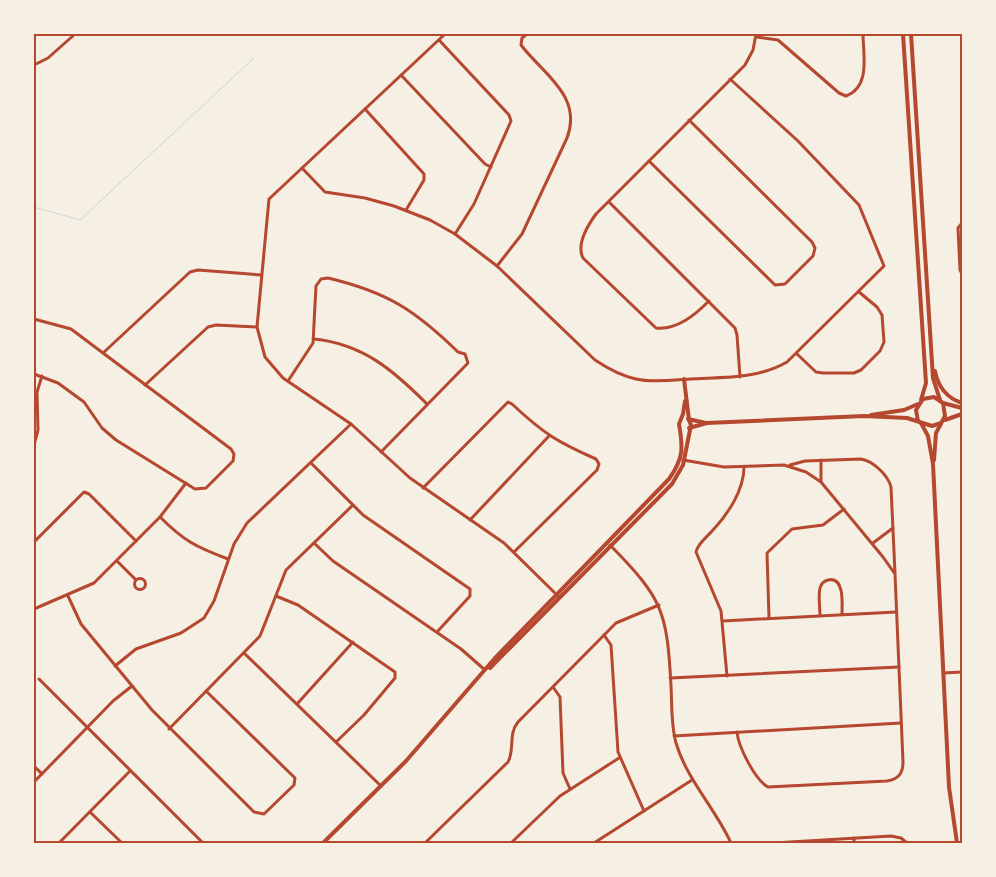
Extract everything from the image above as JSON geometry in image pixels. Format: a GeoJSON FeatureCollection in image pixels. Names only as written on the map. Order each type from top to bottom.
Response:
{"type":"FeatureCollection","features":[{"type":"Feature","properties":{"kind":"street"},"geometry":{"type":"LineString","coordinates":[[34,65],[48,58],[75,34]]}},
{"type":"Feature","properties":{"kind":"street"},"geometry":{"type":"LineString","coordinates":[[445,34],[268,202],[257,327],[265,357],[288,381],[351,424],[423,488],[514,552],[558,596]]}},
{"type":"Feature","properties":{"kind":"street"},"geometry":{"type":"LineString","coordinates":[[497,266],[522,234],[567,138],[571,125],[570,109],[563,91],[522,45],[522,38],[527,34]]}},
{"type":"Feature","properties":{"kind":"street"},"geometry":{"type":"LineString","coordinates":[[709,301],[688,320],[670,327],[656,328],[583,258],[581,247],[594,217],[750,58],[756,36],[778,40],[839,94],[846,96],[854,92],[864,78],[863,34]]}},
{"type":"Feature","properties":{"kind":"street"},"geometry":{"type":"LineString","coordinates":[[903,34],[926,383],[916,412],[927,433],[933,464]]}},
{"type":"Feature","properties":{"kind":"street"},"geometry":{"type":"LineString","coordinates":[[911,34],[934,387],[946,410],[935,434],[933,464],[949,787],[957,843]]}},
{"type":"Feature","properties":{"kind":"street"},"geometry":{"type":"LineString","coordinates":[[439,40],[511,118],[510,125],[491,167],[472,207],[456,234]]}},
{"type":"Feature","properties":{"kind":"street"},"geometry":{"type":"LineString","coordinates":[[402,75],[485,164],[491,167]]}},
{"type":"Feature","properties":{"kind":"street"},"geometry":{"type":"LineString","coordinates":[[302,168],[325,192],[365,198],[406,210],[456,234],[497,266],[603,365],[639,380],[740,376],[773,369],[797,354],[884,266],[859,205],[798,142],[730,79]]}},
{"type":"Feature","properties":{"kind":"street"},"geometry":{"type":"LineString","coordinates":[[365,109],[424,174],[424,180],[406,210]]}},
{"type":"Feature","properties":{"kind":"street"},"geometry":{"type":"LineString","coordinates":[[648,161],[775,285],[785,284],[813,256],[814,244],[689,120]]}},
{"type":"Feature","properties":{"kind":"street"},"geometry":{"type":"LineString","coordinates":[[609,202],[737,331],[740,376]]}},
{"type":"Feature","properties":{"kind":"street"},"geometry":{"type":"LineString","coordinates":[[962,223],[958,228],[960,270],[962,274]]}},
{"type":"Feature","properties":{"kind":"street"},"geometry":{"type":"LineString","coordinates":[[103,354],[190,272],[198,270],[261,275]]}},
{"type":"Feature","properties":{"kind":"street"},"geometry":{"type":"LineString","coordinates":[[288,381],[314,339],[316,286],[321,279],[346,283],[390,297],[433,327],[467,358],[467,365],[381,452]]}},
{"type":"Feature","properties":{"kind":"street"},"geometry":{"type":"LineString","coordinates":[[797,354],[816,372],[854,373],[861,370],[880,351],[884,342],[882,315],[860,292]]}},
{"type":"Feature","properties":{"kind":"street"},"geometry":{"type":"LineString","coordinates":[[34,319],[69,328],[231,449],[234,458],[231,464],[204,488],[196,489],[116,440],[102,428],[84,402],[58,383],[34,374]]}},
{"type":"Feature","properties":{"kind":"street"},"geometry":{"type":"LineString","coordinates":[[145,385],[208,327],[216,325],[257,327]]}},
{"type":"Feature","properties":{"kind":"street"},"geometry":{"type":"LineString","coordinates":[[314,339],[346,345],[368,354],[394,372],[427,404]]}},
{"type":"Feature","properties":{"kind":"street"},"geometry":{"type":"LineString","coordinates":[[932,357],[940,387],[951,398],[962,403]]}},
{"type":"Feature","properties":{"kind":"street"},"geometry":{"type":"LineString","coordinates":[[34,445],[38,430],[37,392],[42,376]]}},
{"type":"Feature","properties":{"kind":"street"},"geometry":{"type":"LineString","coordinates":[[323,843],[411,755],[486,670],[672,484],[682,460],[689,428],[684,379]]}},
{"type":"Feature","properties":{"kind":"street"},"geometry":{"type":"LineString","coordinates":[[864,416],[904,410],[930,397],[962,408]]}},
{"type":"Feature","properties":{"kind":"street"},"geometry":{"type":"LineString","coordinates":[[682,460],[683,440],[679,426],[685,401]]}},
{"type":"Feature","properties":{"kind":"street"},"geometry":{"type":"LineString","coordinates":[[423,488],[506,403],[512,404],[549,436],[574,450],[596,459],[599,467],[514,552]]}},
{"type":"Feature","properties":{"kind":"street"},"geometry":{"type":"LineString","coordinates":[[681,419],[706,423],[864,416],[904,418],[934,426],[962,414]]}},
{"type":"Feature","properties":{"kind":"street"},"geometry":{"type":"LineString","coordinates":[[679,426],[684,430],[706,423]]}},
{"type":"Feature","properties":{"kind":"street"},"geometry":{"type":"LineString","coordinates":[[115,666],[136,649],[181,633],[198,623],[214,601],[234,544],[248,523],[312,464],[351,424]]}},
{"type":"Feature","properties":{"kind":"street"},"geometry":{"type":"LineString","coordinates":[[470,520],[549,436]]}},
{"type":"Feature","properties":{"kind":"street"},"geometry":{"type":"LineString","coordinates":[[737,732],[740,748],[762,782],[768,787],[887,781],[898,778],[903,771],[891,484],[871,463],[859,459],[796,462],[789,466]]}},
{"type":"Feature","properties":{"kind":"street"},"geometry":{"type":"LineString","coordinates":[[682,460],[713,466],[789,466],[806,472],[821,482],[872,543],[895,574]]}},
{"type":"Feature","properties":{"kind":"street"},"geometry":{"type":"LineString","coordinates":[[820,460],[821,482]]}},
{"type":"Feature","properties":{"kind":"street"},"geometry":{"type":"LineString","coordinates":[[312,464],[352,505],[376,524],[470,589],[470,596],[437,632]]}},
{"type":"Feature","properties":{"kind":"street"},"geometry":{"type":"LineString","coordinates":[[727,676],[723,621],[715,593],[697,556],[696,550],[731,506],[742,480],[744,467]]}},
{"type":"Feature","properties":{"kind":"street"},"geometry":{"type":"LineString","coordinates":[[34,609],[94,584],[160,516],[186,483]]}},
{"type":"Feature","properties":{"kind":"street"},"geometry":{"type":"LineString","coordinates":[[34,542],[84,492],[90,494],[136,541]]}},
{"type":"Feature","properties":{"kind":"street"},"geometry":{"type":"LineString","coordinates":[[169,729],[262,632],[286,570],[352,505]]}},
{"type":"Feature","properties":{"kind":"street"},"geometry":{"type":"LineString","coordinates":[[768,618],[766,561],[768,552],[792,529],[823,524],[844,509]]}},
{"type":"Feature","properties":{"kind":"street"},"geometry":{"type":"LineString","coordinates":[[160,516],[181,537],[196,547],[228,559]]}},
{"type":"Feature","properties":{"kind":"street"},"geometry":{"type":"LineString","coordinates":[[872,543],[893,528]]}},
{"type":"Feature","properties":{"kind":"street"},"geometry":{"type":"LineString","coordinates":[[314,543],[333,561],[461,648],[486,670]]}},
{"type":"Feature","properties":{"kind":"street"},"geometry":{"type":"LineString","coordinates":[[610,544],[645,582],[660,605],[668,636],[674,736],[681,758],[692,780],[730,843]]}},
{"type":"Feature","properties":{"kind":"street"},"geometry":{"type":"LineString","coordinates":[[117,561],[136,580]]}},
{"type":"Feature","properties":{"kind":"street"},"geometry":{"type":"LineString","coordinates":[[820,616],[820,588],[823,582],[830,580],[836,581],[840,586],[842,614]]}},
{"type":"Feature","properties":{"kind":"street"},"geometry":{"type":"LineString","coordinates":[[68,596],[79,621],[169,729],[257,814],[266,813],[293,787],[296,781],[294,776],[206,691]]}},
{"type":"Feature","properties":{"kind":"street"},"geometry":{"type":"LineString","coordinates":[[276,596],[298,605],[393,669],[395,676],[364,715],[336,742]]}},
{"type":"Feature","properties":{"kind":"street"},"geometry":{"type":"LineString","coordinates":[[426,843],[511,757],[511,736],[516,724],[620,621],[660,605]]}},
{"type":"Feature","properties":{"kind":"street"},"geometry":{"type":"LineString","coordinates":[[723,621],[896,612]]}},
{"type":"Feature","properties":{"kind":"street"},"geometry":{"type":"LineString","coordinates":[[604,635],[611,645],[619,758],[644,811]]}},
{"type":"Feature","properties":{"kind":"street"},"geometry":{"type":"LineString","coordinates":[[297,704],[353,642]]}},
{"type":"Feature","properties":{"kind":"street"},"geometry":{"type":"LineString","coordinates":[[244,652],[381,786]]}},
{"type":"Feature","properties":{"kind":"street"},"geometry":{"type":"LineString","coordinates":[[670,678],[899,667]]}},
{"type":"Feature","properties":{"kind":"street"},"geometry":{"type":"LineString","coordinates":[[943,673],[962,672]]}},
{"type":"Feature","properties":{"kind":"street"},"geometry":{"type":"LineString","coordinates":[[39,679],[203,843]]}},
{"type":"Feature","properties":{"kind":"street"},"geometry":{"type":"LineString","coordinates":[[34,782],[132,686]]}},
{"type":"Feature","properties":{"kind":"street"},"geometry":{"type":"LineString","coordinates":[[553,687],[560,697],[564,775],[570,789]]}},
{"type":"Feature","properties":{"kind":"street"},"geometry":{"type":"LineString","coordinates":[[674,736],[902,723]]}},
{"type":"Feature","properties":{"kind":"street"},"geometry":{"type":"LineString","coordinates":[[512,843],[570,789],[619,758]]}},
{"type":"Feature","properties":{"kind":"street"},"geometry":{"type":"LineString","coordinates":[[34,766],[42,774]]}},
{"type":"Feature","properties":{"kind":"street"},"geometry":{"type":"LineString","coordinates":[[59,843],[130,771]]}},
{"type":"Feature","properties":{"kind":"street"},"geometry":{"type":"LineString","coordinates":[[594,843],[692,780]]}},
{"type":"Feature","properties":{"kind":"street"},"geometry":{"type":"LineString","coordinates":[[90,812],[122,843]]}},
{"type":"Feature","properties":{"kind":"street"},"geometry":{"type":"LineString","coordinates":[[773,843],[896,836],[907,843]]}},
{"type":"Feature","properties":{"kind":"street"},"geometry":{"type":"LineString","coordinates":[[854,838],[854,843]]}},
{"type":"Feature","properties":{"kind":"waterway"},"geometry":{"type":"LineString","coordinates":[[34,207],[80,220],[254,58]]}}]}
